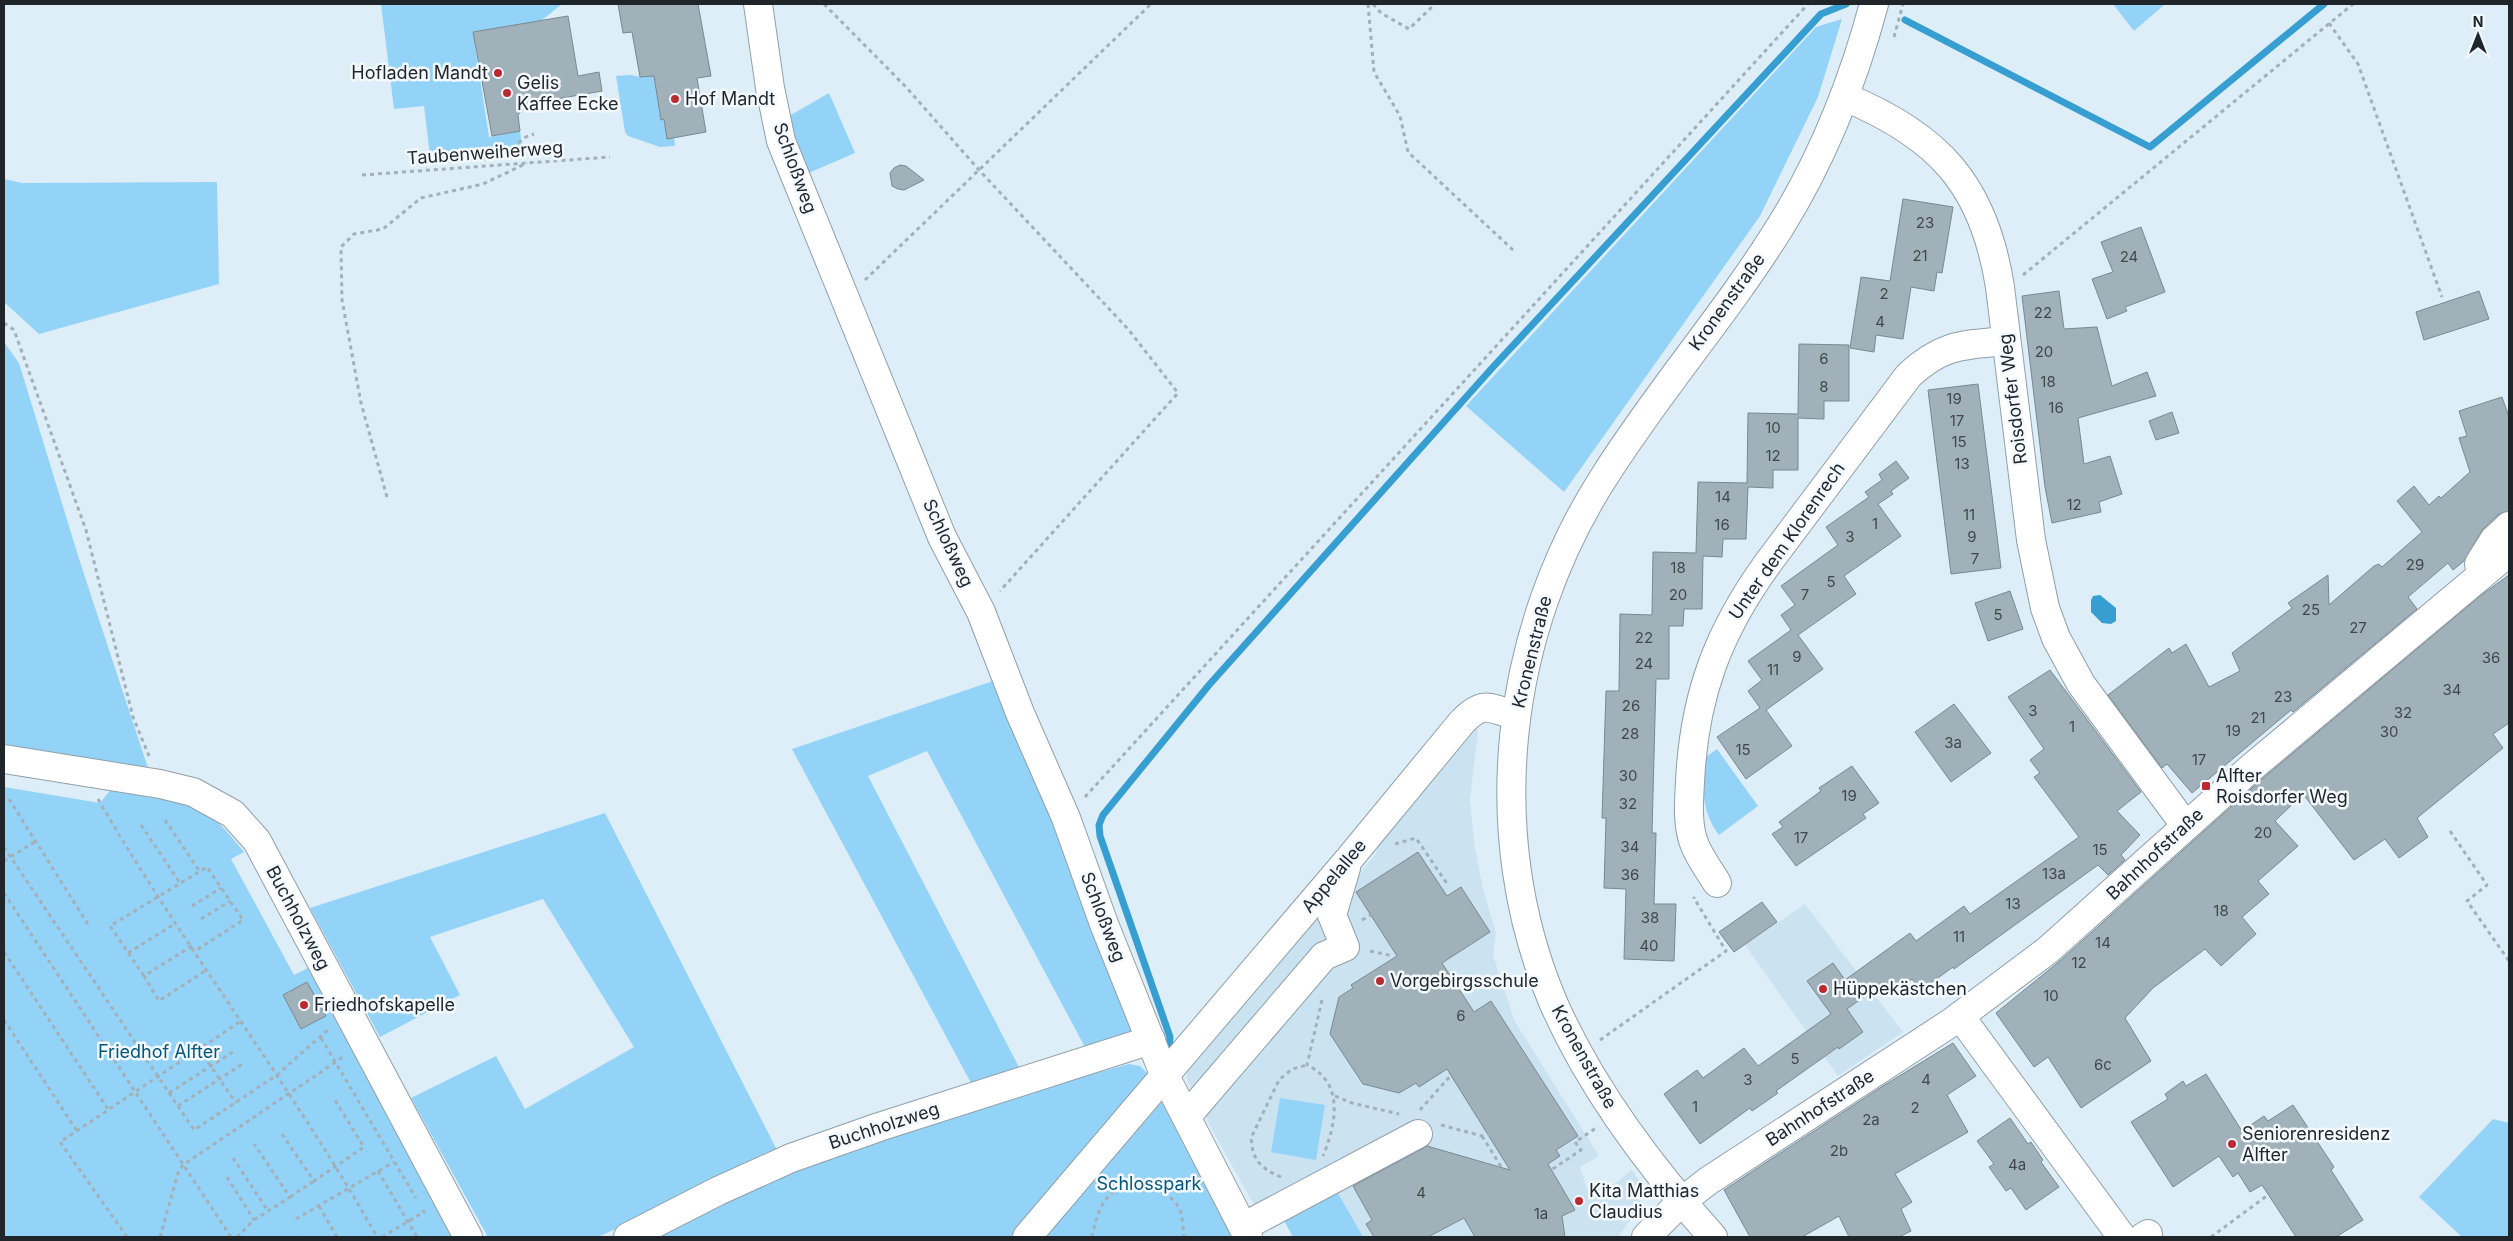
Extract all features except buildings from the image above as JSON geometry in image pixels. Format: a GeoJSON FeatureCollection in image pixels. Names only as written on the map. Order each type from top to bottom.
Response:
{"type":"FeatureCollection","features":[{"type":"Feature","properties":{"kind":"street","name":"Schloßweg"},"geometry":{"type":"LineString","coordinates":[[758,4],[770,88],[781,141],[942,538],[981,612],[1020,713],[1066,818],[1104,924],[1164,1074],[1246,1232]]}},
{"type":"Feature","properties":{"kind":"street"},"geometry":{"type":"LineString","coordinates":[[1845,97],[1873,9]]}},
{"type":"Feature","properties":{"kind":"street","name":"Roisdorfer Weg"},"geometry":{"type":"LineString","coordinates":[[1845,97],[1884,115],[1915,134],[1952,167],[1968,189],[1983,218],[1992,246],[2000,287],[2032,548],[2040,594],[2051,626],[2081,684],[2185,825]]}},
{"type":"Feature","properties":{"kind":"street","name":"Kronenstraße"},"geometry":{"type":"LineString","coordinates":[[1713,1237],[1681,1202],[1603,1096],[1561,1020],[1545,980],[1520,884],[1511,798],[1516,715],[1527,655],[1542,606],[1562,554],[1582,513],[1637,427],[1736,292],[1780,227],[1811,171],[1845,97]]}},
{"type":"Feature","properties":{"kind":"street","name":"Unter dem Klorenrech"},"geometry":{"type":"LineString","coordinates":[[1717,883],[1694,842],[1690,811],[1690,770],[1699,701],[1707,672],[1729,622],[1773,556],[1909,374],[1926,360],[1944,350],[1960,345],[2006,341]]}},
{"type":"Feature","properties":{"kind":"street","name":"Bahnhofstraße"},"geometry":{"type":"LineString","coordinates":[[2461,590],[2494,540],[2509,526]]}},
{"type":"Feature","properties":{"kind":"street","name":"Bahnhofstraße"},"geometry":{"type":"LineString","coordinates":[[1646,1237],[1681,1202],[1726,1169],[1820,1110],[1960,1016],[2017,974],[2085,919],[2185,825],[2461,590],[2509,552]]}},
{"type":"Feature","properties":{"kind":"street","name":"Appelallee"},"geometry":{"type":"LineString","coordinates":[[1164,1074],[1349,859],[1471,712],[1477,708],[1485,707],[1516,715]]}},
{"type":"Feature","properties":{"kind":"street","name":"Buchholzweg"},"geometry":{"type":"LineString","coordinates":[[4,759],[160,784],[193,792],[233,814],[257,841],[468,1237]]}},
{"type":"Feature","properties":{"kind":"street"},"geometry":{"type":"LineString","coordinates":[[1187,1116],[1324,956],[1345,947],[1332,915],[1349,859]]}},
{"type":"Feature","properties":{"kind":"street"},"geometry":{"type":"LineString","coordinates":[[1960,1016],[2138,1236]]}},
{"type":"Feature","properties":{"kind":"street","name":"Buchholzweg"},"geometry":{"type":"LineString","coordinates":[[628,1237],[718,1191],[791,1158],[897,1121],[1151,1040]]}},
{"type":"Feature","properties":{"kind":"street"},"geometry":{"type":"LineString","coordinates":[[1027,1237],[1164,1074]]}},
{"type":"Feature","properties":{"kind":"street"},"geometry":{"type":"LineString","coordinates":[[1246,1232],[1417,1124]]}},
{"type":"Feature","properties":{"kind":"path"},"geometry":{"type":"LineString","coordinates":[[824,4],[906,87],[979,170],[1128,329],[1178,393],[981,612]]}},
{"type":"Feature","properties":{"kind":"path"},"geometry":{"type":"LineString","coordinates":[[842,289],[862,283],[1151,4]]}},
{"type":"Feature","properties":{"kind":"path"},"geometry":{"type":"LineString","coordinates":[[1368,4],[1374,72],[1400,116],[1408,152],[1513,250]]}},
{"type":"Feature","properties":{"kind":"path"},"geometry":{"type":"LineString","coordinates":[[1373,4],[1381,13],[1409,29],[1435,4]]}},
{"type":"Feature","properties":{"kind":"path"},"geometry":{"type":"LineString","coordinates":[[1066,818],[1808,4]]}},
{"type":"Feature","properties":{"kind":"path"},"geometry":{"type":"LineString","coordinates":[[1892,44],[1903,4]]}},
{"type":"Feature","properties":{"kind":"path"},"geometry":{"type":"LineString","coordinates":[[2000,287],[2022,276],[2353,4]]}},
{"type":"Feature","properties":{"kind":"path"},"geometry":{"type":"LineString","coordinates":[[1873,9],[1898,22]]}},
{"type":"Feature","properties":{"kind":"path"},"geometry":{"type":"LineString","coordinates":[[2329,23],[2358,64],[2442,297]]}},
{"type":"Feature","properties":{"kind":"path"},"geometry":{"type":"LineString","coordinates":[[499,156],[507,154],[521,138],[534,134]]}},
{"type":"Feature","properties":{"kind":"path","name":"Taubenweiherweg"},"geometry":{"type":"LineString","coordinates":[[362,175],[610,157]]}},
{"type":"Feature","properties":{"kind":"path"},"geometry":{"type":"LineString","coordinates":[[387,497],[361,403],[342,300],[341,247],[354,234],[384,229],[420,198],[483,184],[527,163]]}},
{"type":"Feature","properties":{"kind":"path"},"geometry":{"type":"LineString","coordinates":[[4,323],[14,330],[86,530],[133,717],[160,784]]}},
{"type":"Feature","properties":{"kind":"path"},"geometry":{"type":"LineString","coordinates":[[116,778],[98,799],[158,896],[208,969],[336,1166],[377,1237]]}},
{"type":"Feature","properties":{"kind":"path"},"geometry":{"type":"LineString","coordinates":[[8,799],[89,926]]}},
{"type":"Feature","properties":{"kind":"path"},"geometry":{"type":"LineString","coordinates":[[165,820],[200,872]]}},
{"type":"Feature","properties":{"kind":"path"},"geometry":{"type":"LineString","coordinates":[[141,825],[180,884]]}},
{"type":"Feature","properties":{"kind":"path"},"geometry":{"type":"LineString","coordinates":[[2450,831],[2487,885],[2467,901],[2509,961]]}},
{"type":"Feature","properties":{"kind":"path"},"geometry":{"type":"LineString","coordinates":[[1387,846],[1416,838],[1448,885]]}},
{"type":"Feature","properties":{"kind":"path"},"geometry":{"type":"LineString","coordinates":[[4,860],[36,841]]}},
{"type":"Feature","properties":{"kind":"path"},"geometry":{"type":"LineString","coordinates":[[4,846],[194,1130],[277,1075],[321,1038],[329,1030],[332,1023]]}},
{"type":"Feature","properties":{"kind":"path"},"geometry":{"type":"LineString","coordinates":[[195,951],[243,920],[207,867],[110,926],[159,1001],[208,969]]}},
{"type":"Feature","properties":{"kind":"path"},"geometry":{"type":"LineString","coordinates":[[1580,1054],[1726,951],[1694,898],[1717,883]]}},
{"type":"Feature","properties":{"kind":"path"},"geometry":{"type":"LineString","coordinates":[[192,906],[221,888]]}},
{"type":"Feature","properties":{"kind":"path"},"geometry":{"type":"LineString","coordinates":[[4,893],[133,1092],[231,1237]]}},
{"type":"Feature","properties":{"kind":"path"},"geometry":{"type":"LineString","coordinates":[[200,919],[230,901]]}},
{"type":"Feature","properties":{"kind":"path"},"geometry":{"type":"LineString","coordinates":[[1361,911],[1365,918]]}},
{"type":"Feature","properties":{"kind":"path"},"geometry":{"type":"LineString","coordinates":[[128,953],[176,923]]}},
{"type":"Feature","properties":{"kind":"path"},"geometry":{"type":"LineString","coordinates":[[144,976],[192,946]]}},
{"type":"Feature","properties":{"kind":"path"},"geometry":{"type":"LineString","coordinates":[[4,952],[108,1110]]}},
{"type":"Feature","properties":{"kind":"path"},"geometry":{"type":"LineString","coordinates":[[1307,1065],[1323,996]]}},
{"type":"Feature","properties":{"kind":"path"},"geometry":{"type":"LineString","coordinates":[[4,1020],[77,1131]]}},
{"type":"Feature","properties":{"kind":"path"},"geometry":{"type":"LineString","coordinates":[[126,1237],[60,1142],[241,1021]]}},
{"type":"Feature","properties":{"kind":"path"},"geometry":{"type":"LineString","coordinates":[[321,1038],[337,1060],[424,1212],[382,1237]]}},
{"type":"Feature","properties":{"kind":"path"},"geometry":{"type":"LineString","coordinates":[[199,1049],[236,1103]]}},
{"type":"Feature","properties":{"kind":"path"},"geometry":{"type":"LineString","coordinates":[[169,1093],[236,1050]]}},
{"type":"Feature","properties":{"kind":"path"},"geometry":{"type":"LineString","coordinates":[[1417,1124],[1433,1097],[1469,1056]]}},
{"type":"Feature","properties":{"kind":"path"},"geometry":{"type":"LineString","coordinates":[[160,1237],[178,1173],[183,1165],[337,1060]]}},
{"type":"Feature","properties":{"kind":"path"},"geometry":{"type":"LineString","coordinates":[[178,1106],[244,1063]]}},
{"type":"Feature","properties":{"kind":"path"},"geometry":{"type":"LineString","coordinates":[[1307,1065],[1326,1079],[1335,1096],[1329,1135],[1321,1159]]}},
{"type":"Feature","properties":{"kind":"path"},"geometry":{"type":"LineString","coordinates":[[1284,1177],[1276,1176],[1259,1163],[1253,1153],[1251,1138],[1279,1080],[1292,1069],[1307,1065]]}},
{"type":"Feature","properties":{"kind":"path"},"geometry":{"type":"LineString","coordinates":[[237,1237],[254,1220],[364,1147],[333,1097]]}},
{"type":"Feature","properties":{"kind":"path"},"geometry":{"type":"LineString","coordinates":[[1482,1136],[1513,1186],[1526,1187],[1581,1150],[1575,1142],[1598,1126]]}},
{"type":"Feature","properties":{"kind":"path"},"geometry":{"type":"LineString","coordinates":[[282,1134],[314,1180]]}},
{"type":"Feature","properties":{"kind":"path"},"geometry":{"type":"LineString","coordinates":[[254,1144],[290,1197]]}},
{"type":"Feature","properties":{"kind":"path"},"geometry":{"type":"LineString","coordinates":[[233,1158],[268,1211]]}},
{"type":"Feature","properties":{"kind":"path"},"geometry":{"type":"LineString","coordinates":[[296,1219],[394,1162]]}},
{"type":"Feature","properties":{"kind":"path"},"geometry":{"type":"LineString","coordinates":[[378,1171],[417,1237]]}},
{"type":"Feature","properties":{"kind":"path"},"geometry":{"type":"LineString","coordinates":[[226,1176],[254,1220]]}},
{"type":"Feature","properties":{"kind":"path"},"geometry":{"type":"LineString","coordinates":[[1092,1237],[1099,1210],[1108,1197],[1119,1189],[1137,1185],[1158,1189],[1175,1203],[1180,1212],[1184,1237]]}},
{"type":"Feature","properties":{"kind":"path"},"geometry":{"type":"LineString","coordinates":[[2212,1237],[2268,1195]]}},
{"type":"Feature","properties":{"kind":"path"},"geometry":{"type":"LineString","coordinates":[[319,1206],[337,1237]]}},
{"type":"Feature","properties":{"kind":"shaded area"},"geometry":{"type":"Polygon","coordinates":[[[2100,595],[2116,608],[2116,621],[2111,624],[2102,623],[2091,612],[2093,596],[2100,595]]]}},
{"type":"Feature","properties":{"kind":"shaded area","name":"Vorgebirgsschule"},"geometry":{"type":"Polygon","coordinates":[[[1472,724],[1478,732],[1470,799],[1474,843],[1483,889],[1496,933],[1493,955],[1514,1020],[1599,1156],[1580,1167],[1586,1186],[1596,1198],[1632,1170],[1639,1180],[1641,1193],[1639,1208],[1618,1237],[1293,1237],[1278,1209],[1258,1212],[1204,1115],[1187,1080],[1187,1067],[1320,906],[1347,887],[1374,856],[1391,818],[1472,724]]]}},
{"type":"Feature","properties":{"kind":"shaded area","name":"Hüppekästchen"},"geometry":{"type":"Polygon","coordinates":[[[1805,904],[1903,1032],[1838,1076],[1745,945],[1805,904]]]}},
{"type":"Feature","properties":{"kind":"green space"},"geometry":{"type":"Polygon","coordinates":[[[381,4],[562,4],[541,21],[473,32],[489,137],[520,131],[523,158],[431,164],[424,106],[394,109],[381,4]]]}},
{"type":"Feature","properties":{"kind":"green space"},"geometry":{"type":"Polygon","coordinates":[[[2113,4],[2165,4],[2134,31],[2113,4]]]}},
{"type":"Feature","properties":{"kind":"green space"},"geometry":{"type":"Polygon","coordinates":[[[1842,19],[1818,97],[1760,216],[1564,492],[1466,406],[1816,27],[1842,19]]]}},
{"type":"Feature","properties":{"kind":"green space"},"geometry":{"type":"Polygon","coordinates":[[[631,75],[640,77],[655,76],[661,119],[664,119],[667,138],[674,137],[675,146],[660,147],[628,136],[625,132],[616,76],[631,75]]]}},
{"type":"Feature","properties":{"kind":"green space"},"geometry":{"type":"Polygon","coordinates":[[[829,93],[855,153],[804,175],[784,119],[829,93]]]}},
{"type":"Feature","properties":{"kind":"green space"},"geometry":{"type":"Polygon","coordinates":[[[4,179],[22,183],[217,182],[219,284],[39,334],[4,302],[4,179]]]}},
{"type":"Feature","properties":{"kind":"green space"},"geometry":{"type":"Polygon","coordinates":[[[4,342],[19,363],[80,562],[149,771],[4,744],[4,342]]]}},
{"type":"Feature","properties":{"kind":"green space"},"geometry":{"type":"Polygon","coordinates":[[[996,680],[1137,1037],[1087,1051],[927,751],[868,776],[1020,1069],[971,1083],[792,749],[996,680]]]}},
{"type":"Feature","properties":{"kind":"green space"},"geometry":{"type":"Polygon","coordinates":[[[1717,749],[1758,806],[1719,835],[1713,826],[1706,808],[1703,780],[1703,759],[1717,749]]]}},
{"type":"Feature","properties":{"kind":"green space","name":"Friedhof Alfter"},"geometry":{"type":"Polygon","coordinates":[[[4,787],[100,803],[112,788],[149,794],[188,804],[209,815],[219,823],[244,852],[231,859],[294,975],[308,968],[338,1010],[459,1237],[4,1237],[4,787]]]}},
{"type":"Feature","properties":{"kind":"green space"},"geometry":{"type":"Polygon","coordinates":[[[605,813],[779,1154],[598,1237],[488,1237],[411,1098],[496,1056],[525,1109],[634,1047],[543,899],[430,937],[460,995],[380,1037],[310,908],[605,813]]]}},
{"type":"Feature","properties":{"kind":"green space"},"geometry":{"type":"Polygon","coordinates":[[[1129,1064],[1140,1066],[1149,1075],[1017,1237],[651,1237],[718,1199],[915,1123],[1129,1064]]]}},
{"type":"Feature","properties":{"kind":"green space"},"geometry":{"type":"Polygon","coordinates":[[[1280,1098],[1325,1105],[1316,1160],[1271,1152],[1280,1098]]]}},
{"type":"Feature","properties":{"kind":"green space","name":"Schlosspark"},"geometry":{"type":"Polygon","coordinates":[[[1156,1102],[1161,1102],[1166,1108],[1237,1237],[1039,1237],[1156,1102]]]}},
{"type":"Feature","properties":{"kind":"green space"},"geometry":{"type":"Polygon","coordinates":[[[2493,1119],[2509,1123],[2509,1237],[2462,1237],[2419,1197],[2493,1119]]]}},
{"type":"Feature","properties":{"kind":"green space"},"geometry":{"type":"Polygon","coordinates":[[[1331,1181],[1363,1237],[1293,1237],[1278,1209],[1331,1181]]]}},
{"type":"Feature","properties":{"kind":"waterway"},"geometry":{"type":"LineString","coordinates":[[1169,1048],[1170,1037],[1100,836],[1099,825],[1103,815],[1209,685],[1493,367],[1821,14],[1846,4]]}},
{"type":"Feature","properties":{"kind":"waterway"},"geometry":{"type":"LineString","coordinates":[[1905,20],[2150,147],[2324,4]]}},
{"type":"Feature","properties":{"kind":"place","name":"Hofladen Mandt"},"geometry":{"type":"Point","coordinates":[498,73]}},
{"type":"Feature","properties":{"kind":"place","name":"Gelis Kaffee Ecke"},"geometry":{"type":"Point","coordinates":[507,93]}},
{"type":"Feature","properties":{"kind":"place","name":"Hof Mandt"},"geometry":{"type":"Point","coordinates":[675,99]}},
{"type":"Feature","properties":{"kind":"place","name":"Alfter Roisdorfer Weg"},"geometry":{"type":"Point","coordinates":[2206,786]}},
{"type":"Feature","properties":{"kind":"place","name":"Vorgebirgsschule"},"geometry":{"type":"Point","coordinates":[1380,981]}},
{"type":"Feature","properties":{"kind":"place","name":"Hüppekästchen"},"geometry":{"type":"Point","coordinates":[1823,989]}},
{"type":"Feature","properties":{"kind":"place","name":"Friedhofskapelle"},"geometry":{"type":"Point","coordinates":[304,1005]}},
{"type":"Feature","properties":{"kind":"place","name":"Seniorenresidenz Alfter"},"geometry":{"type":"Point","coordinates":[2232,1144]}},
{"type":"Feature","properties":{"kind":"place","name":"Kita Matthias Claudius"},"geometry":{"type":"Point","coordinates":[1579,1201]}}]}
